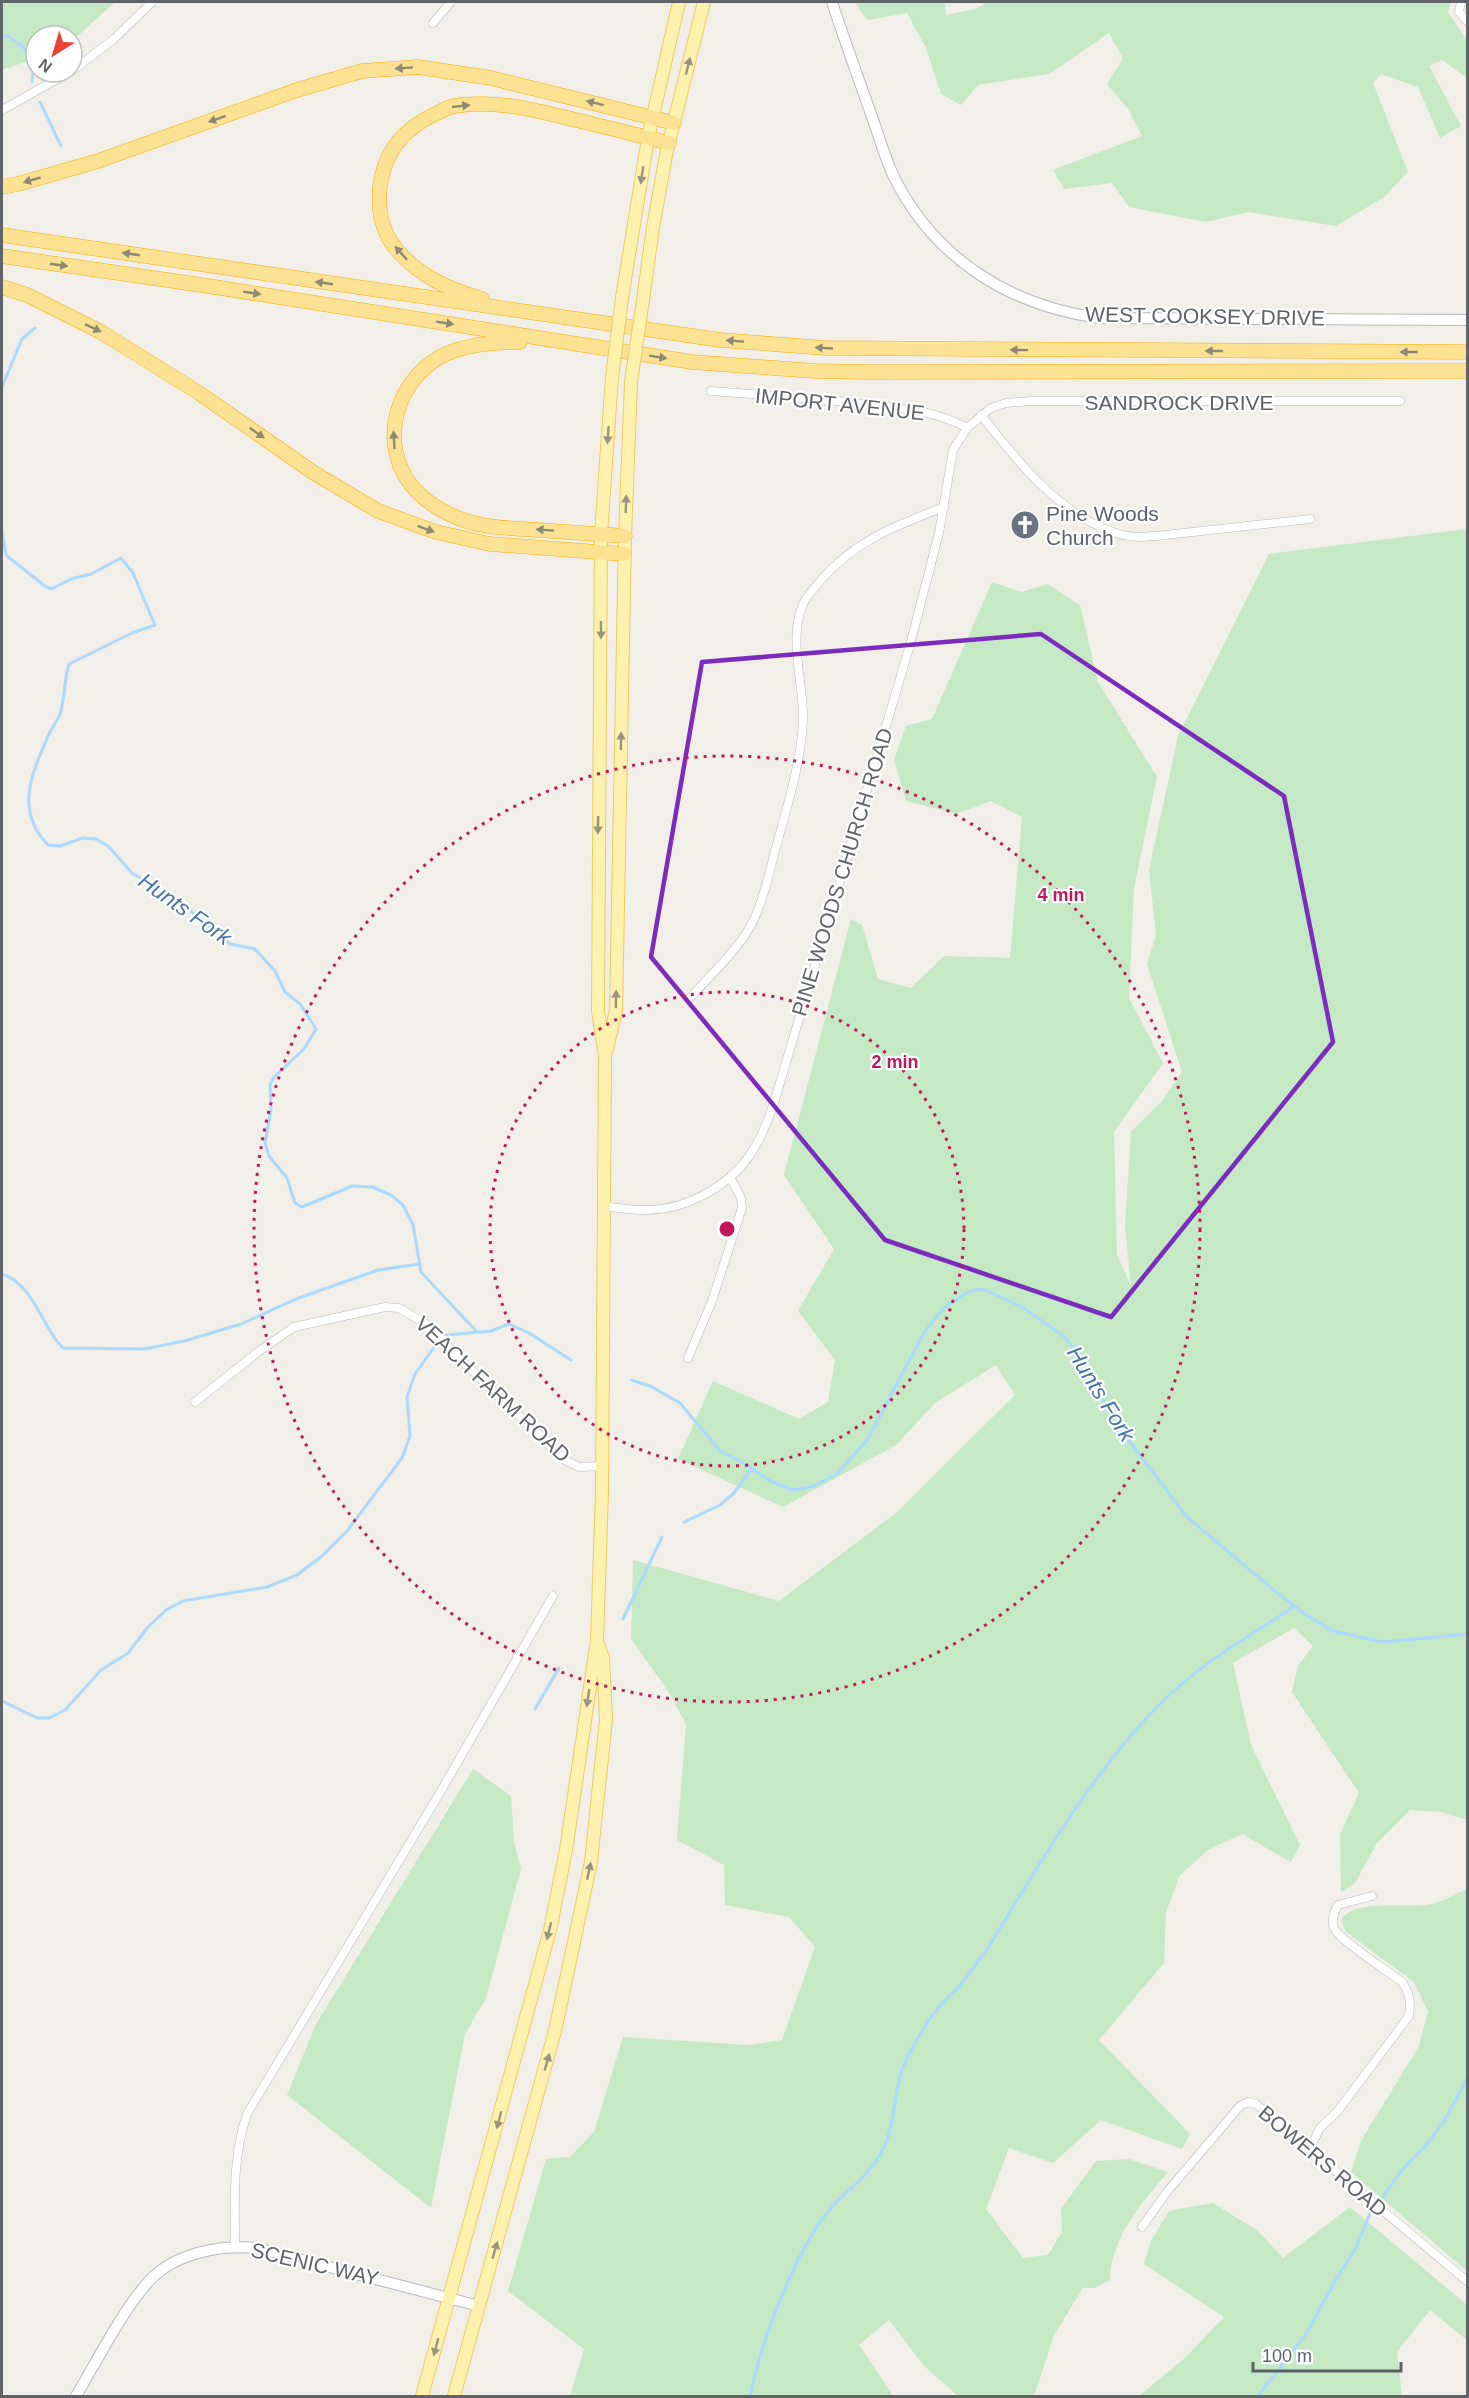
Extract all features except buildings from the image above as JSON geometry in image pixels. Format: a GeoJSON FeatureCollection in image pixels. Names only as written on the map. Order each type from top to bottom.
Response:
{"type":"FeatureCollection","features":[{"type":"Feature","properties":{"kind":"highway"},"geometry":{"type":"LineString","coordinates":[[2,187],[98,161],[297,90],[362,71],[418,67],[491,78],[674,123]]}},
{"type":"Feature","properties":{"kind":"highway"},"geometry":{"type":"LineString","coordinates":[[527,313],[452,290],[419,272],[395,248],[383,226],[378,198],[384,169],[397,143],[420,121],[453,106],[488,105],[525,107],[669,143]]}},
{"type":"Feature","properties":{"kind":"highway"},"geometry":{"type":"LineString","coordinates":[[2,235],[720,340],[825,348],[1467,352]]}},
{"type":"Feature","properties":{"kind":"highway"},"geometry":{"type":"LineString","coordinates":[[2,256],[692,362],[815,371],[1036,373],[1467,371]]}},
{"type":"Feature","properties":{"kind":"highway"},"geometry":{"type":"LineString","coordinates":[[2,287],[27,296],[101,332],[199,393],[314,473],[378,511],[436,532],[490,544],[624,554]]}},
{"type":"Feature","properties":{"kind":"highway"},"geometry":{"type":"LineString","coordinates":[[560,342],[500,342],[466,348],[441,357],[419,372],[403,395],[394,421],[393,448],[407,479],[423,498],[450,514],[490,527],[624,536]]}},
{"type":"Feature","properties":{"kind":"main road"},"geometry":{"type":"LineString","coordinates":[[422,2397],[550,1930],[566,1850],[597,1640],[602,1466],[605,1056],[598,1011],[601,534],[612,377],[622,298],[652,117],[679,2]]}},
{"type":"Feature","properties":{"kind":"main road"},"geometry":{"type":"LineString","coordinates":[[605,1056],[616,1010],[624,536],[631,382],[653,227],[669,143],[704,2]]}},
{"type":"Feature","properties":{"kind":"main road"},"geometry":{"type":"LineString","coordinates":[[454,2397],[555,2031],[591,1862],[606,1719],[603,1658],[597,1640]]}},
{"type":"Feature","properties":{"kind":"street"},"geometry":{"type":"LineString","coordinates":[[84,61],[114,39],[152,2]]}},
{"type":"Feature","properties":{"kind":"street"},"geometry":{"type":"LineString","coordinates":[[433,23],[451,2]]}},
{"type":"Feature","properties":{"kind":"street","name":"WEST COOKSEY DRIVE"},"geometry":{"type":"LineString","coordinates":[[832,2],[895,178],[916,213],[932,233],[959,259],[985,279],[1008,292],[1035,303],[1099,318],[1467,320]]}},
{"type":"Feature","properties":{"kind":"street"},"geometry":{"type":"LineString","coordinates":[[1461,2],[1459,12],[1467,22]]}},
{"type":"Feature","properties":{"kind":"street"},"geometry":{"type":"LineString","coordinates":[[2,110],[48,84]]}},
{"type":"Feature","properties":{"kind":"street","name":"IMPORT AVENUE"},"geometry":{"type":"LineString","coordinates":[[711,391],[820,399],[904,409],[937,414],[967,428]]}},
{"type":"Feature","properties":{"kind":"street","name":"SANDROCK DRIVE"},"geometry":{"type":"LineString","coordinates":[[967,428],[997,405],[1032,401],[1400,401]]}},
{"type":"Feature","properties":{"kind":"street"},"geometry":{"type":"LineString","coordinates":[[981,415],[1023,467],[1040,483],[1089,521],[1119,534],[1137,537],[1156,536],[1310,519]]}},
{"type":"Feature","properties":{"kind":"street","name":"PINE WOODS CHURCH ROAD"},"geometry":{"type":"LineString","coordinates":[[603,1206],[645,1210],[674,1207],[698,1198],[730,1177],[745,1162],[756,1146],[774,1103],[909,648],[937,543],[953,450],[967,428]]}},
{"type":"Feature","properties":{"kind":"street"},"geometry":{"type":"LineString","coordinates":[[690,998],[744,936],[755,917],[766,885],[786,812],[801,740],[803,717],[798,628],[804,602],[826,574],[860,544],[890,528],[944,507]]}},
{"type":"Feature","properties":{"kind":"street"},"geometry":{"type":"LineString","coordinates":[[688,1358],[712,1300],[742,1208],[741,1198],[730,1177]]}},
{"type":"Feature","properties":{"kind":"street","name":"VEACH FARM ROAD"},"geometry":{"type":"LineString","coordinates":[[195,1402],[258,1352],[294,1327],[385,1307],[399,1308],[431,1327],[456,1355],[565,1460],[579,1467],[602,1466]]}},
{"type":"Feature","properties":{"kind":"street"},"geometry":{"type":"LineString","coordinates":[[235,2247],[235,2167],[241,2133],[248,2114],[441,1791],[553,1596]]}},
{"type":"Feature","properties":{"kind":"street"},"geometry":{"type":"LineString","coordinates":[[1310,2148],[1320,2128],[1337,2112],[1409,2016],[1411,2002],[1409,1991],[1402,1982],[1338,1935],[1332,1922],[1338,1905],[1372,1896]]}},
{"type":"Feature","properties":{"kind":"street","name":"BOWERS ROAD"},"geometry":{"type":"LineString","coordinates":[[1142,2228],[1166,2193],[1211,2138],[1240,2106],[1248,2102],[1256,2104],[1310,2148],[1467,2282]]}},
{"type":"Feature","properties":{"kind":"street","name":"SCENIC WAY"},"geometry":{"type":"LineString","coordinates":[[76,2397],[137,2296],[151,2279],[190,2255],[235,2247],[257,2248],[479,2306]]}},
{"type":"Feature","properties":{"kind":"highlighted area"},"geometry":{"type":"Polygon","coordinates":[[[1041,634],[1284,796],[1333,1042],[1111,1317],[885,1240],[651,957],[702,662],[1041,634]]]}},
{"type":"Feature","properties":{"kind":"green space"},"geometry":{"type":"Polygon","coordinates":[[[2,2],[115,2],[84,30],[84,24],[24,24],[24,62],[2,70],[2,2]]]}},
{"type":"Feature","properties":{"kind":"green space"},"geometry":{"type":"Polygon","coordinates":[[[855,2],[945,2],[946,15],[975,9],[988,2],[1451,2],[1448,12],[1467,41],[1467,78],[1442,60],[1429,66],[1461,126],[1440,138],[1418,87],[1381,74],[1373,83],[1408,172],[1384,197],[1336,226],[1249,212],[1206,222],[1129,207],[1112,183],[1064,189],[1053,170],[1142,136],[1128,109],[1107,84],[1123,58],[1109,33],[1049,74],[978,85],[961,105],[941,94],[926,48],[907,13],[867,20],[855,2]]]}},
{"type":"Feature","properties":{"kind":"green space"},"geometry":{"type":"Polygon","coordinates":[[[1467,529],[1467,1820],[1442,1812],[1410,1810],[1377,1843],[1355,1883],[1341,1892],[1340,1834],[1359,1793],[1292,1692],[1298,1666],[1313,1646],[1294,1628],[1233,1663],[1251,1745],[1300,1845],[1291,1862],[1242,1834],[1208,1850],[1180,1875],[1166,1912],[1164,1963],[1099,2040],[1190,2134],[1182,2149],[1101,2120],[1053,2163],[1009,2148],[986,2209],[1023,2258],[1048,2255],[1062,2232],[1061,2209],[1096,2161],[1129,2159],[1168,2172],[1138,2208],[1122,2235],[1112,2265],[1110,2280],[1094,2288],[1083,2288],[1054,2335],[1034,2396],[958,2396],[924,2366],[889,2320],[859,2345],[893,2396],[570,2396],[584,2349],[508,2291],[546,2159],[570,2157],[594,2132],[623,2037],[748,2045],[782,2040],[815,1947],[789,1917],[725,1905],[724,1865],[677,1840],[686,1724],[668,1691],[631,1639],[633,1560],[779,1601],[896,1513],[1015,1395],[996,1365],[935,1403],[896,1445],[783,1507],[678,1459],[713,1381],[799,1419],[828,1402],[835,1360],[798,1311],[834,1249],[784,1175],[851,919],[862,925],[878,979],[911,988],[944,956],[1010,958],[1022,817],[991,801],[956,814],[906,801],[894,760],[906,726],[932,719],[992,582],[1022,592],[1047,584],[1080,605],[1098,682],[1157,777],[1134,888],[1129,998],[1163,1063],[1114,1132],[1117,1255],[1131,1286],[1125,1226],[1131,1132],[1161,1102],[1182,1072],[1147,964],[1156,935],[1149,870],[1178,736],[1269,554],[1467,529]]]}},
{"type":"Feature","properties":{"kind":"green space"},"geometry":{"type":"Polygon","coordinates":[[[473,1769],[511,1796],[514,1842],[521,1869],[486,1998],[465,2034],[431,2208],[287,2095],[315,2026],[473,1769]]]}},
{"type":"Feature","properties":{"kind":"green space"},"geometry":{"type":"Polygon","coordinates":[[[1467,1889],[1467,2271],[1351,2172],[1361,2141],[1419,2046],[1428,2012],[1414,1982],[1346,1932],[1341,1920],[1348,1913],[1357,1909],[1432,1904],[1467,1889]]]}},
{"type":"Feature","properties":{"kind":"green space"},"geometry":{"type":"Polygon","coordinates":[[[1213,2203],[1258,2231],[1283,2258],[1350,2207],[1467,2305],[1467,2340],[1430,2310],[1397,2352],[1402,2396],[1139,2396],[1186,2357],[1224,2317],[1144,2264],[1151,2241],[1169,2211],[1213,2203]]]}},
{"type":"Feature","properties":{"kind":"waterway","name":"Hunts Fork"},"geometry":{"type":"LineString","coordinates":[[2,36],[6,35],[24,48]]}},
{"type":"Feature","properties":{"kind":"waterway","name":"Hunts Fork"},"geometry":{"type":"LineString","coordinates":[[40,102],[61,146]]}},
{"type":"Feature","properties":{"kind":"waterway","name":"Hunts Fork"},"geometry":{"type":"LineString","coordinates":[[2,387],[22,339],[35,328]]}},
{"type":"Feature","properties":{"kind":"waterway","name":"Hunts Fork"},"geometry":{"type":"LineString","coordinates":[[2,530],[6,555],[51,589],[71,579],[91,574],[121,558],[133,573],[155,625],[132,633],[69,664],[60,714],[37,763],[29,791],[31,818],[38,832],[48,845],[60,846],[83,838],[96,839],[108,846],[132,873],[182,904],[230,944],[255,949],[275,971],[285,992],[300,1004],[316,1029],[304,1049],[274,1077],[270,1085],[271,1110],[265,1143],[269,1156],[287,1178],[295,1203],[302,1207],[352,1186],[372,1187],[391,1195],[403,1205],[413,1225],[421,1272],[476,1331]]}},
{"type":"Feature","properties":{"kind":"waterway"},"geometry":{"type":"LineString","coordinates":[[2,1274],[13,1279],[22,1287],[63,1348],[145,1349],[188,1340],[241,1324],[296,1299],[378,1270],[420,1264]]}},
{"type":"Feature","properties":{"kind":"waterway","name":"Hunts Fork"},"geometry":{"type":"LineString","coordinates":[[631,1380],[650,1386],[680,1403],[720,1451],[749,1466],[770,1481],[793,1490],[811,1487],[837,1474],[868,1439],[923,1334],[937,1316],[950,1303],[970,1291],[983,1289],[1022,1307],[1065,1337],[1080,1356],[1116,1424],[1187,1517],[1306,1615],[1333,1631],[1383,1642],[1468,1634]]}},
{"type":"Feature","properties":{"kind":"waterway","name":"Hunts Fork"},"geometry":{"type":"LineString","coordinates":[[446,1335],[491,1331],[509,1324],[529,1333],[571,1360]]}},
{"type":"Feature","properties":{"kind":"waterway"},"geometry":{"type":"LineString","coordinates":[[2,1701],[37,1718],[49,1718],[65,1710],[101,1670],[128,1653],[148,1627],[166,1610],[183,1601],[267,1587],[297,1575],[322,1556],[347,1531],[402,1458],[410,1436],[407,1397],[415,1374],[437,1343]]}},
{"type":"Feature","properties":{"kind":"waterway"},"geometry":{"type":"LineString","coordinates":[[684,1522],[720,1505],[733,1494],[752,1469]]}},
{"type":"Feature","properties":{"kind":"waterway"},"geometry":{"type":"LineString","coordinates":[[623,1619],[662,1537]]}},
{"type":"Feature","properties":{"kind":"waterway"},"geometry":{"type":"LineString","coordinates":[[750,2396],[770,2327],[801,2254],[825,2215],[868,2171],[881,2153],[890,2130],[904,2066],[915,2042],[930,2019],[977,1963],[1068,1819],[1134,1732],[1174,1690],[1224,1652],[1295,1606]]}},
{"type":"Feature","properties":{"kind":"waterway"},"geometry":{"type":"LineString","coordinates":[[535,1709],[559,1668]]}},
{"type":"Feature","properties":{"kind":"waterway"},"geometry":{"type":"LineString","coordinates":[[1382,2198],[1401,2171],[1428,2143],[1444,2121],[1468,2077]]}},
{"type":"Feature","properties":{"kind":"waterway"},"geometry":{"type":"LineString","coordinates":[[1258,2396],[1306,2334],[1355,2250],[1371,2211]]}},
{"type":"Feature","properties":{"kind":"place","name":"Pine Woods Church"},"geometry":{"type":"Point","coordinates":[1025,525]}}]}
